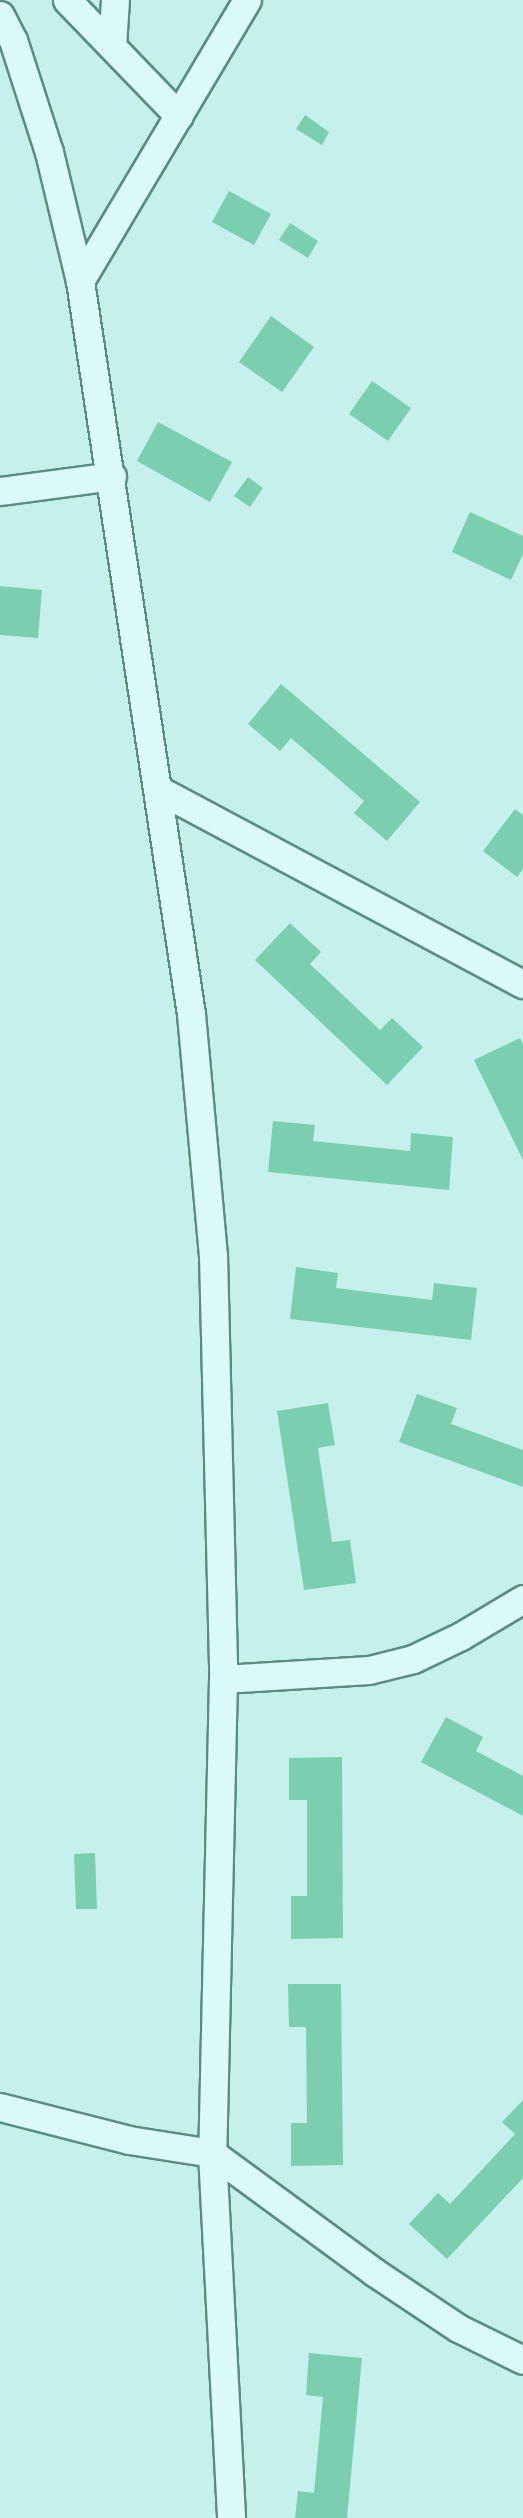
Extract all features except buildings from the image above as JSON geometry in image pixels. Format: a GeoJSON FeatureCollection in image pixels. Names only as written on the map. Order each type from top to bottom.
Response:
{"type":"FeatureCollection","features":[{"type":"Feature","properties":{"kind":"street"},"geometry":{"type":"LineString","coordinates":[[67,0],[179,116]]}},
{"type":"Feature","properties":{"kind":"street"},"geometry":{"type":"LineString","coordinates":[[112,46],[115,0]]}},
{"type":"Feature","properties":{"kind":"street"},"geometry":{"type":"LineString","coordinates":[[80,281],[247,0]]}},
{"type":"Feature","properties":{"kind":"street"},"geometry":{"type":"LineString","coordinates":[[0,15],[13,40],[50,152],[80,281],[112,476],[191,1014],[213,1255],[223,1679],[212,2153],[231,2518]]}},
{"type":"Feature","properties":{"kind":"street"},"geometry":{"type":"LineString","coordinates":[[0,491],[112,476]]}},
{"type":"Feature","properties":{"kind":"street"},"geometry":{"type":"LineString","coordinates":[[159,790],[523,984]]}},
{"type":"Feature","properties":{"kind":"street"},"geometry":{"type":"LineString","coordinates":[[223,1679],[369,1670],[413,1659],[461,1636],[523,1599]]}},
{"type":"Feature","properties":{"kind":"street"},"geometry":{"type":"LineString","coordinates":[[0,2107],[129,2139],[212,2153],[374,2272],[430,2310],[458,2328],[523,2360]]}}]}
